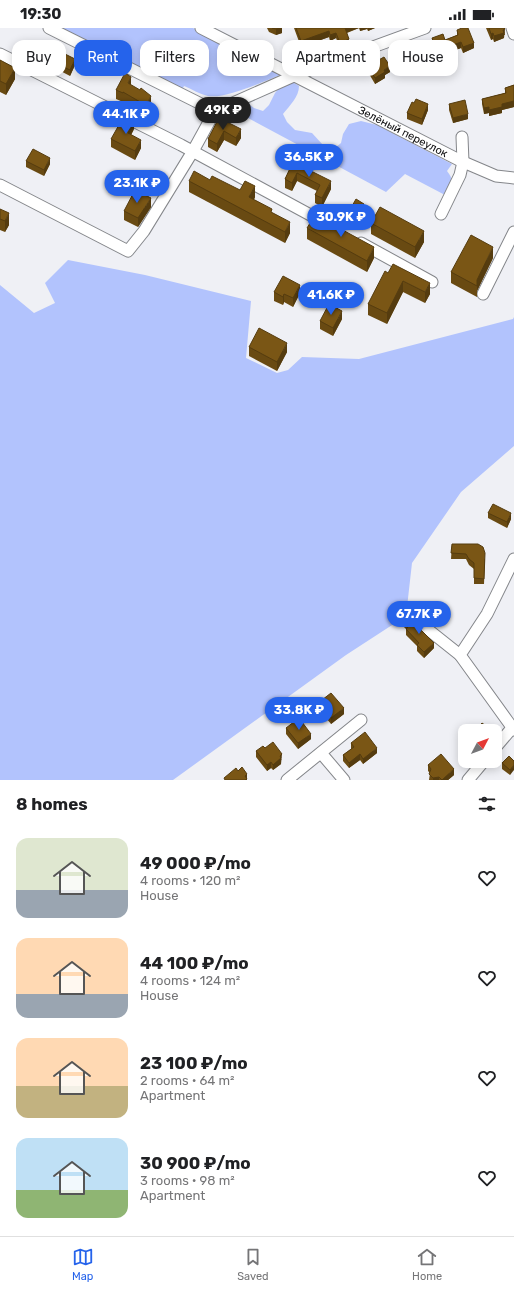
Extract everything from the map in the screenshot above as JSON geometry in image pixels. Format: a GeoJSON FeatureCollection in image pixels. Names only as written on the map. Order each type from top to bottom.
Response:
{"type":"FeatureCollection","features":[{"type":"Feature","properties":{"kind":"street"},"geometry":{"type":"LineString","coordinates":[[49,28],[214,111]]}},
{"type":"Feature","properties":{"kind":"street","name":"Зелёный переулок"},"geometry":{"type":"LineString","coordinates":[[201,28],[282,68]]}},
{"type":"Feature","properties":{"kind":"street"},"geometry":{"type":"LineString","coordinates":[[380,44],[424,28]]}},
{"type":"Feature","properties":{"kind":"street"},"geometry":{"type":"LineString","coordinates":[[512,28],[514,34]]}},
{"type":"Feature","properties":{"kind":"street"},"geometry":{"type":"LineString","coordinates":[[0,54],[193,151],[337,230]]}},
{"type":"Feature","properties":{"kind":"street"},"geometry":{"type":"LineString","coordinates":[[0,185],[128,251],[144,231],[193,151],[214,111],[294,76]]}},
{"type":"Feature","properties":{"kind":"street","name":"Зелёный переулок"},"geometry":{"type":"LineString","coordinates":[[298,76],[463,162],[496,176],[514,178]]}},
{"type":"Feature","properties":{"kind":"street"},"geometry":{"type":"LineString","coordinates":[[441,214],[460,175],[463,162],[462,137]]}},
{"type":"Feature","properties":{"kind":"street"},"geometry":{"type":"LineString","coordinates":[[483,294],[514,232]]}},
{"type":"Feature","properties":{"kind":"street"},"geometry":{"type":"LineString","coordinates":[[350,237],[432,282]]}},
{"type":"Feature","properties":{"kind":"street"},"geometry":{"type":"LineString","coordinates":[[460,655],[487,614],[514,558]]}},
{"type":"Feature","properties":{"kind":"street"},"geometry":{"type":"LineString","coordinates":[[411,616],[460,655],[513,729],[502,741]]}},
{"type":"Feature","properties":{"kind":"street"},"geometry":{"type":"LineString","coordinates":[[287,780],[361,720]]}},
{"type":"Feature","properties":{"kind":"street"},"geometry":{"type":"LineString","coordinates":[[321,753],[344,780]]}},
{"type":"Feature","properties":{"kind":"street"},"geometry":{"type":"LineString","coordinates":[[468,780],[478,768]]}},
{"type":"Feature","properties":{"kind":"shaded area"},"geometry":{"type":"Polygon","coordinates":[[[58,28],[193,28],[217,40],[217,76],[274,76],[274,69],[282,74],[225,95],[208,96],[184,86],[182,90],[154,76],[209,76],[209,40],[140,40],[140,69],[132,65],[132,40],[82,40],[58,28]]]}},
{"type":"Feature","properties":{"kind":"shaded area"},"geometry":{"type":"Polygon","coordinates":[[[291,81],[299,86],[299,90],[294,101],[283,114],[287,122],[295,130],[312,133],[323,145],[335,148],[341,143],[343,134],[349,124],[361,121],[377,125],[452,164],[447,171],[452,183],[445,195],[405,174],[386,192],[233,110],[232,107],[246,102],[254,108],[263,111],[269,105],[280,87],[291,81]]]}},
{"type":"Feature","properties":{"kind":"shaded area"},"geometry":{"type":"Polygon","coordinates":[[[68,260],[145,275],[251,301],[246,358],[277,373],[288,370],[302,357],[359,359],[513,319],[514,317],[514,446],[461,492],[412,563],[406,616],[346,655],[173,780],[0,780],[0,285],[34,313],[55,303],[45,283],[68,260]]]}},
{"type":"Feature","properties":{"kind":"building"},"geometry":{"type":"Polygon","coordinates":[[[296,28],[345,28],[349,39],[339,40],[336,33],[330,35],[329,31],[301,40],[296,28]]]}},
{"type":"Feature","properties":{"kind":"building"},"geometry":{"type":"Polygon","coordinates":[[[468,28],[474,43],[463,47],[461,42],[458,43],[458,40],[445,40],[458,35],[457,30],[468,28]]]}},
{"type":"Feature","properties":{"kind":"building"},"geometry":{"type":"Polygon","coordinates":[[[489,28],[505,29],[503,30],[504,33],[494,36],[493,33],[491,34],[489,28]]]}},
{"type":"Feature","properties":{"kind":"building"},"geometry":{"type":"Polygon","coordinates":[[[443,34],[445,40],[433,40],[432,38],[443,34]]]}},
{"type":"Feature","properties":{"kind":"building"},"geometry":{"type":"Polygon","coordinates":[[[66,54],[74,58],[70,70],[66,68],[66,54]]]}},
{"type":"Feature","properties":{"kind":"building"},"geometry":{"type":"Polygon","coordinates":[[[384,57],[388,63],[388,67],[384,70],[385,72],[380,75],[380,59],[384,57]]]}},
{"type":"Feature","properties":{"kind":"building"},"geometry":{"type":"Polygon","coordinates":[[[0,60],[12,66],[12,73],[6,84],[0,81],[0,60]]]}},
{"type":"Feature","properties":{"kind":"building"},"geometry":{"type":"Polygon","coordinates":[[[123,76],[130,76],[131,77],[128,83],[140,90],[141,88],[151,96],[147,104],[116,90],[123,76]]]}},
{"type":"Feature","properties":{"kind":"building"},"geometry":{"type":"Polygon","coordinates":[[[514,85],[514,101],[502,104],[502,107],[489,110],[489,107],[484,108],[482,99],[506,93],[505,88],[514,85]]]}},
{"type":"Feature","properties":{"kind":"building"},"geometry":{"type":"Polygon","coordinates":[[[416,99],[428,104],[422,119],[407,113],[412,102],[414,103],[416,99]]]}},
{"type":"Feature","properties":{"kind":"building"},"geometry":{"type":"Polygon","coordinates":[[[465,100],[468,114],[453,118],[449,104],[465,100]]]}},
{"type":"Feature","properties":{"kind":"building"},"geometry":{"type":"Polygon","coordinates":[[[124,116],[134,121],[128,133],[141,140],[135,151],[111,139],[124,116]]]}},
{"type":"Feature","properties":{"kind":"building"},"geometry":{"type":"Polygon","coordinates":[[[219,118],[241,129],[236,138],[224,131],[217,144],[208,139],[219,118]]]}},
{"type":"Feature","properties":{"kind":"building"},"geometry":{"type":"Polygon","coordinates":[[[33,149],[50,158],[44,170],[26,161],[33,149]]]}},
{"type":"Feature","properties":{"kind":"building"},"geometry":{"type":"Polygon","coordinates":[[[293,162],[331,181],[322,198],[315,195],[320,185],[297,173],[292,183],[285,179],[293,162]]]}},
{"type":"Feature","properties":{"kind":"building"},"geometry":{"type":"Polygon","coordinates":[[[194,171],[210,180],[212,176],[240,190],[245,181],[255,186],[249,197],[272,209],[271,212],[290,222],[285,232],[189,181],[194,171]]]}},
{"type":"Feature","properties":{"kind":"building"},"geometry":{"type":"Polygon","coordinates":[[[135,190],[151,198],[138,218],[124,211],[135,190]]]}},
{"type":"Feature","properties":{"kind":"building"},"geometry":{"type":"Polygon","coordinates":[[[356,199],[364,204],[355,219],[347,215],[356,199]]]}},
{"type":"Feature","properties":{"kind":"building"},"geometry":{"type":"Polygon","coordinates":[[[380,207],[424,231],[415,247],[371,223],[380,207]]]}},
{"type":"Feature","properties":{"kind":"building"},"geometry":{"type":"Polygon","coordinates":[[[0,209],[9,213],[5,221],[0,219],[0,209]]]}},
{"type":"Feature","properties":{"kind":"building"},"geometry":{"type":"Polygon","coordinates":[[[315,215],[374,247],[367,261],[307,228],[315,215]]]}},
{"type":"Feature","properties":{"kind":"building"},"geometry":{"type":"Polygon","coordinates":[[[471,235],[493,247],[477,280],[477,286],[451,272],[471,235]]]}},
{"type":"Feature","properties":{"kind":"building"},"geometry":{"type":"Polygon","coordinates":[[[393,264],[430,283],[425,292],[403,281],[387,313],[368,304],[385,271],[388,273],[393,264]]]}},
{"type":"Feature","properties":{"kind":"building"},"geometry":{"type":"Polygon","coordinates":[[[283,276],[300,285],[293,298],[284,294],[283,297],[274,292],[283,276]]]}},
{"type":"Feature","properties":{"kind":"building"},"geometry":{"type":"Polygon","coordinates":[[[329,304],[342,311],[333,328],[320,321],[329,304]]]}},
{"type":"Feature","properties":{"kind":"building"},"geometry":{"type":"Polygon","coordinates":[[[259,328],[287,343],[277,362],[249,347],[259,328]]]}},
{"type":"Feature","properties":{"kind":"building"},"geometry":{"type":"Polygon","coordinates":[[[493,504],[511,513],[507,522],[488,513],[493,504]]]}},
{"type":"Feature","properties":{"kind":"building"},"geometry":{"type":"Polygon","coordinates":[[[452,544],[478,544],[483,547],[485,553],[484,579],[474,578],[474,563],[466,554],[451,553],[452,544]]]}},
{"type":"Feature","properties":{"kind":"building"},"geometry":{"type":"Polygon","coordinates":[[[407,616],[434,643],[424,652],[417,645],[419,643],[406,629],[409,626],[403,620],[407,616]]]}},
{"type":"Feature","properties":{"kind":"building"},"geometry":{"type":"Polygon","coordinates":[[[331,693],[344,708],[331,718],[318,703],[331,693]]]}},
{"type":"Feature","properties":{"kind":"building"},"geometry":{"type":"Polygon","coordinates":[[[299,718],[311,734],[298,743],[286,728],[299,718]]]}},
{"type":"Feature","properties":{"kind":"building"},"geometry":{"type":"Polygon","coordinates":[[[365,732],[377,748],[363,759],[360,754],[349,763],[343,755],[354,747],[351,743],[365,732]]]}},
{"type":"Feature","properties":{"kind":"building"},"geometry":{"type":"Polygon","coordinates":[[[273,742],[282,754],[280,756],[281,758],[273,765],[271,762],[267,765],[256,751],[263,746],[265,748],[273,742]]]}},
{"type":"Feature","properties":{"kind":"building"},"geometry":{"type":"Polygon","coordinates":[[[441,754],[454,769],[442,780],[439,777],[433,778],[429,774],[431,769],[428,765],[441,754]]]}},
{"type":"Feature","properties":{"kind":"building"},"geometry":{"type":"Polygon","coordinates":[[[509,756],[514,761],[514,765],[510,770],[502,763],[509,756]]]}},
{"type":"Feature","properties":{"kind":"building"},"geometry":{"type":"Polygon","coordinates":[[[242,767],[247,774],[245,776],[247,779],[225,780],[224,778],[236,768],[238,771],[242,767]]]}}]}
